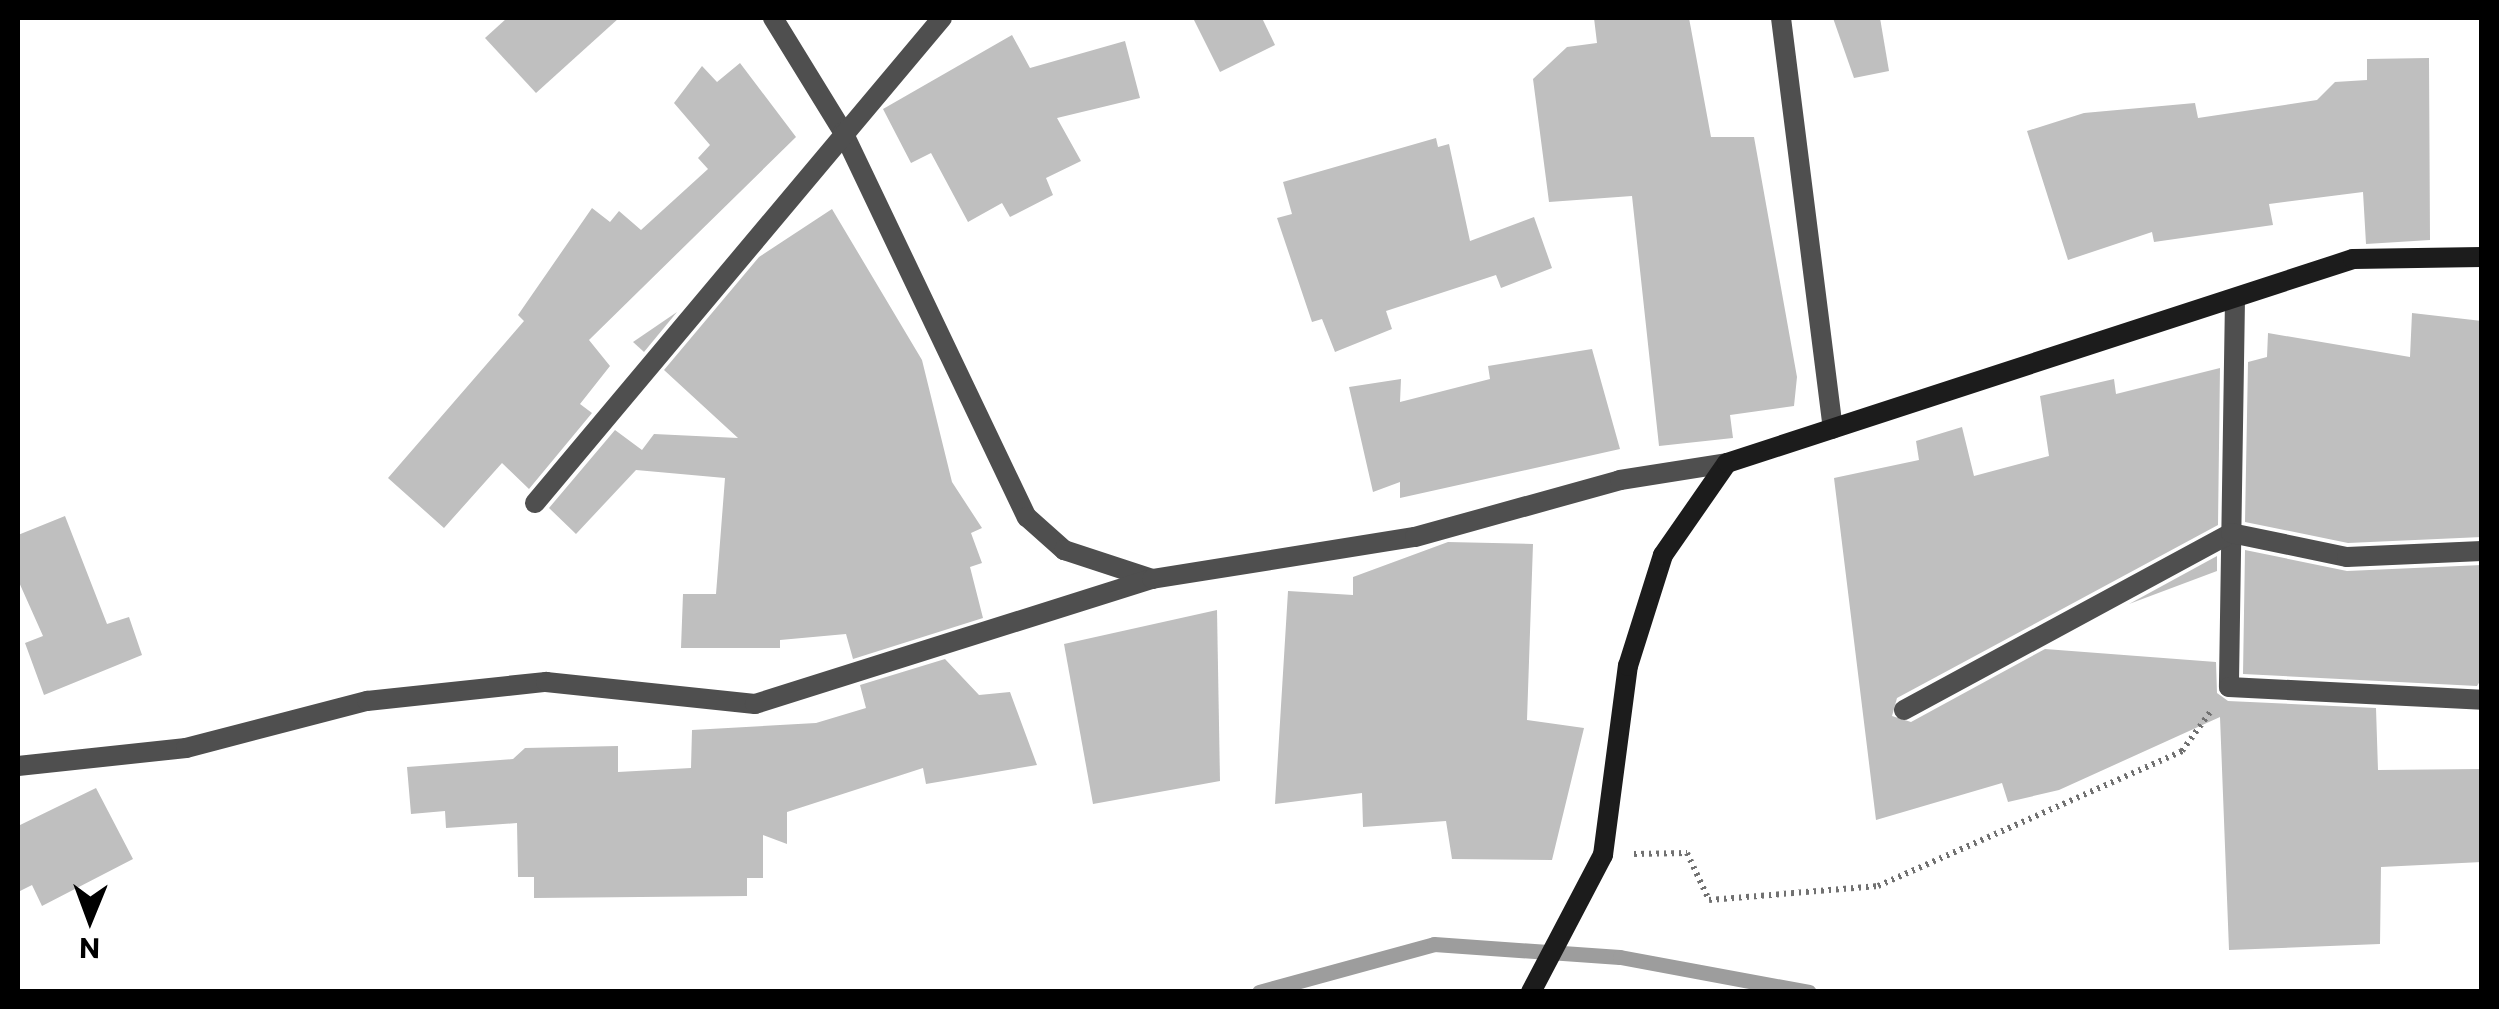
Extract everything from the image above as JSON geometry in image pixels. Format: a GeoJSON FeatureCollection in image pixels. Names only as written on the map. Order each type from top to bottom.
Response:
{"type":"FeatureCollection","features":[{"type":"Feature","properties":{"kind":"street"},"geometry":{"type":"LineString","coordinates":[[773,18],[842,132],[1027,517],[1064,550],[1152,578]]}},
{"type":"Feature","properties":{"kind":"street"},"geometry":{"type":"LineString","coordinates":[[535,503],[842,132],[942,18]]}},
{"type":"Feature","properties":{"kind":"street"},"geometry":{"type":"LineString","coordinates":[[1781,18],[1833,430]]}},
{"type":"Feature","properties":{"kind":"street"},"geometry":{"type":"LineString","coordinates":[[18,766],[186,748],[367,700],[546,682],[754,704],[1152,578],[1416,537],[1620,480],[1727,462],[2354,259],[2482,257]]}},
{"type":"Feature","properties":{"kind":"street"},"geometry":{"type":"LineString","coordinates":[[2235,299],[2228,687],[2482,700]]}},
{"type":"Feature","properties":{"kind":"street"},"geometry":{"type":"LineString","coordinates":[[1531,992],[1603,855],[1628,666],[1664,555],[1727,462]]}},
{"type":"Feature","properties":{"kind":"street"},"geometry":{"type":"LineString","coordinates":[[1904,710],[2231,533],[2348,557],[2482,551]]}},
{"type":"Feature","properties":{"kind":"path"},"geometry":{"type":"LineString","coordinates":[[1603,855],[1686,853],[1708,900],[1878,886],[2182,751],[2228,687]]}},
{"type":"Feature","properties":{"kind":"building"},"geometry":{"type":"Polygon","coordinates":[[[507,18],[619,18],[536,93],[485,38],[507,18]]]}},
{"type":"Feature","properties":{"kind":"building"},"geometry":{"type":"Polygon","coordinates":[[[1193,18],[1262,18],[1275,45],[1220,72],[1193,18]]]}},
{"type":"Feature","properties":{"kind":"building"},"geometry":{"type":"Polygon","coordinates":[[[1594,18],[1689,18],[1711,137],[1754,137],[1797,377],[1794,406],[1730,415],[1733,438],[1659,446],[1632,196],[1549,202],[1533,79],[1567,47],[1597,43],[1594,18]]]}},
{"type":"Feature","properties":{"kind":"building"},"geometry":{"type":"Polygon","coordinates":[[[1833,18],[1880,18],[1889,71],[1854,78],[1833,18]]]}},
{"type":"Feature","properties":{"kind":"building"},"geometry":{"type":"Polygon","coordinates":[[[1012,35],[1030,68],[1125,41],[1140,98],[1057,118],[1081,161],[1046,178],[1053,195],[1010,217],[1002,203],[968,222],[931,153],[911,163],[883,109],[1012,35]]]}},
{"type":"Feature","properties":{"kind":"building"},"geometry":{"type":"Polygon","coordinates":[[[2429,58],[2430,240],[2366,244],[2363,192],[2269,204],[2273,225],[2154,242],[2152,232],[2068,260],[2027,131],[2084,113],[2195,103],[2198,118],[2317,100],[2335,82],[2367,80],[2367,59],[2429,58]]]}},
{"type":"Feature","properties":{"kind":"building"},"geometry":{"type":"Polygon","coordinates":[[[740,63],[796,137],[589,340],[610,366],[580,404],[592,413],[529,489],[502,463],[444,528],[388,478],[524,321],[518,315],[592,208],[610,222],[619,211],[641,230],[708,169],[698,158],[710,145],[674,103],[702,66],[717,82],[740,63]]]}},
{"type":"Feature","properties":{"kind":"building"},"geometry":{"type":"Polygon","coordinates":[[[1436,138],[1438,147],[1449,144],[1470,241],[1534,217],[1552,268],[1501,288],[1496,275],[1386,311],[1392,329],[1335,352],[1322,319],[1312,322],[1277,218],[1292,214],[1283,182],[1436,138]]]}},
{"type":"Feature","properties":{"kind":"building"},"geometry":{"type":"Polygon","coordinates":[[[832,209],[922,360],[952,482],[982,528],[971,533],[982,563],[970,567],[983,618],[853,659],[846,634],[780,640],[780,648],[681,648],[683,594],[716,594],[725,478],[636,470],[576,534],[549,508],[615,430],[642,450],[654,434],[738,438],[664,370],[759,257],[832,209]]]}},
{"type":"Feature","properties":{"kind":"building"},"geometry":{"type":"Polygon","coordinates":[[[677,312],[644,352],[633,342],[677,312]]]}},
{"type":"Feature","properties":{"kind":"building"},"geometry":{"type":"Polygon","coordinates":[[[2412,313],[2482,321],[2482,537],[2348,543],[2245,522],[2248,362],[2267,357],[2268,333],[2410,357],[2412,313]]]}},
{"type":"Feature","properties":{"kind":"building"},"geometry":{"type":"Polygon","coordinates":[[[1592,349],[1620,449],[1400,498],[1400,482],[1373,492],[1349,387],[1401,379],[1400,402],[1490,379],[1488,366],[1592,349]]]}},
{"type":"Feature","properties":{"kind":"building"},"geometry":{"type":"Polygon","coordinates":[[[2220,368],[2218,525],[1897,698],[1892,716],[1911,722],[2045,649],[2216,662],[2217,693],[2228,701],[2376,708],[2378,770],[2482,769],[2482,862],[2381,867],[2380,944],[2229,950],[2220,717],[2059,790],[2008,802],[2002,783],[1876,820],[1834,478],[1919,460],[1916,441],[1962,427],[1974,476],[2049,456],[2040,396],[2114,379],[2116,394],[2220,368]]]}},
{"type":"Feature","properties":{"kind":"building"},"geometry":{"type":"Polygon","coordinates":[[[65,516],[107,624],[129,617],[142,655],[44,695],[25,643],[43,636],[18,580],[18,535],[65,516]]]}},
{"type":"Feature","properties":{"kind":"building"},"geometry":{"type":"Polygon","coordinates":[[[1448,542],[1533,544],[1527,720],[1584,728],[1552,860],[1452,859],[1446,821],[1363,827],[1362,793],[1275,804],[1288,591],[1353,595],[1353,577],[1448,542]]]}},
{"type":"Feature","properties":{"kind":"building"},"geometry":{"type":"Polygon","coordinates":[[[2245,550],[2347,571],[2482,565],[2482,678],[2477,686],[2243,674],[2245,550]]]}},
{"type":"Feature","properties":{"kind":"building"},"geometry":{"type":"Polygon","coordinates":[[[2217,556],[2217,571],[2129,604],[2217,556]]]}},
{"type":"Feature","properties":{"kind":"building"},"geometry":{"type":"Polygon","coordinates":[[[1217,610],[1220,781],[1093,804],[1064,644],[1217,610]]]}},
{"type":"Feature","properties":{"kind":"building"},"geometry":{"type":"Polygon","coordinates":[[[945,659],[979,695],[1010,692],[1037,765],[926,784],[923,768],[787,812],[787,844],[763,835],[763,878],[747,878],[747,896],[534,898],[534,877],[518,877],[517,823],[446,828],[445,811],[411,814],[407,767],[513,759],[525,748],[618,746],[618,772],[691,768],[692,730],[816,723],[866,708],[860,685],[945,659]]]}},
{"type":"Feature","properties":{"kind":"building"},"geometry":{"type":"Polygon","coordinates":[[[96,788],[133,859],[42,906],[32,885],[18,892],[18,826],[96,788]]]}},
{"type":"Feature","properties":{"kind":"waterway"},"geometry":{"type":"LineString","coordinates":[[1259,992],[1434,944],[1620,957],[1809,992]]}}]}
